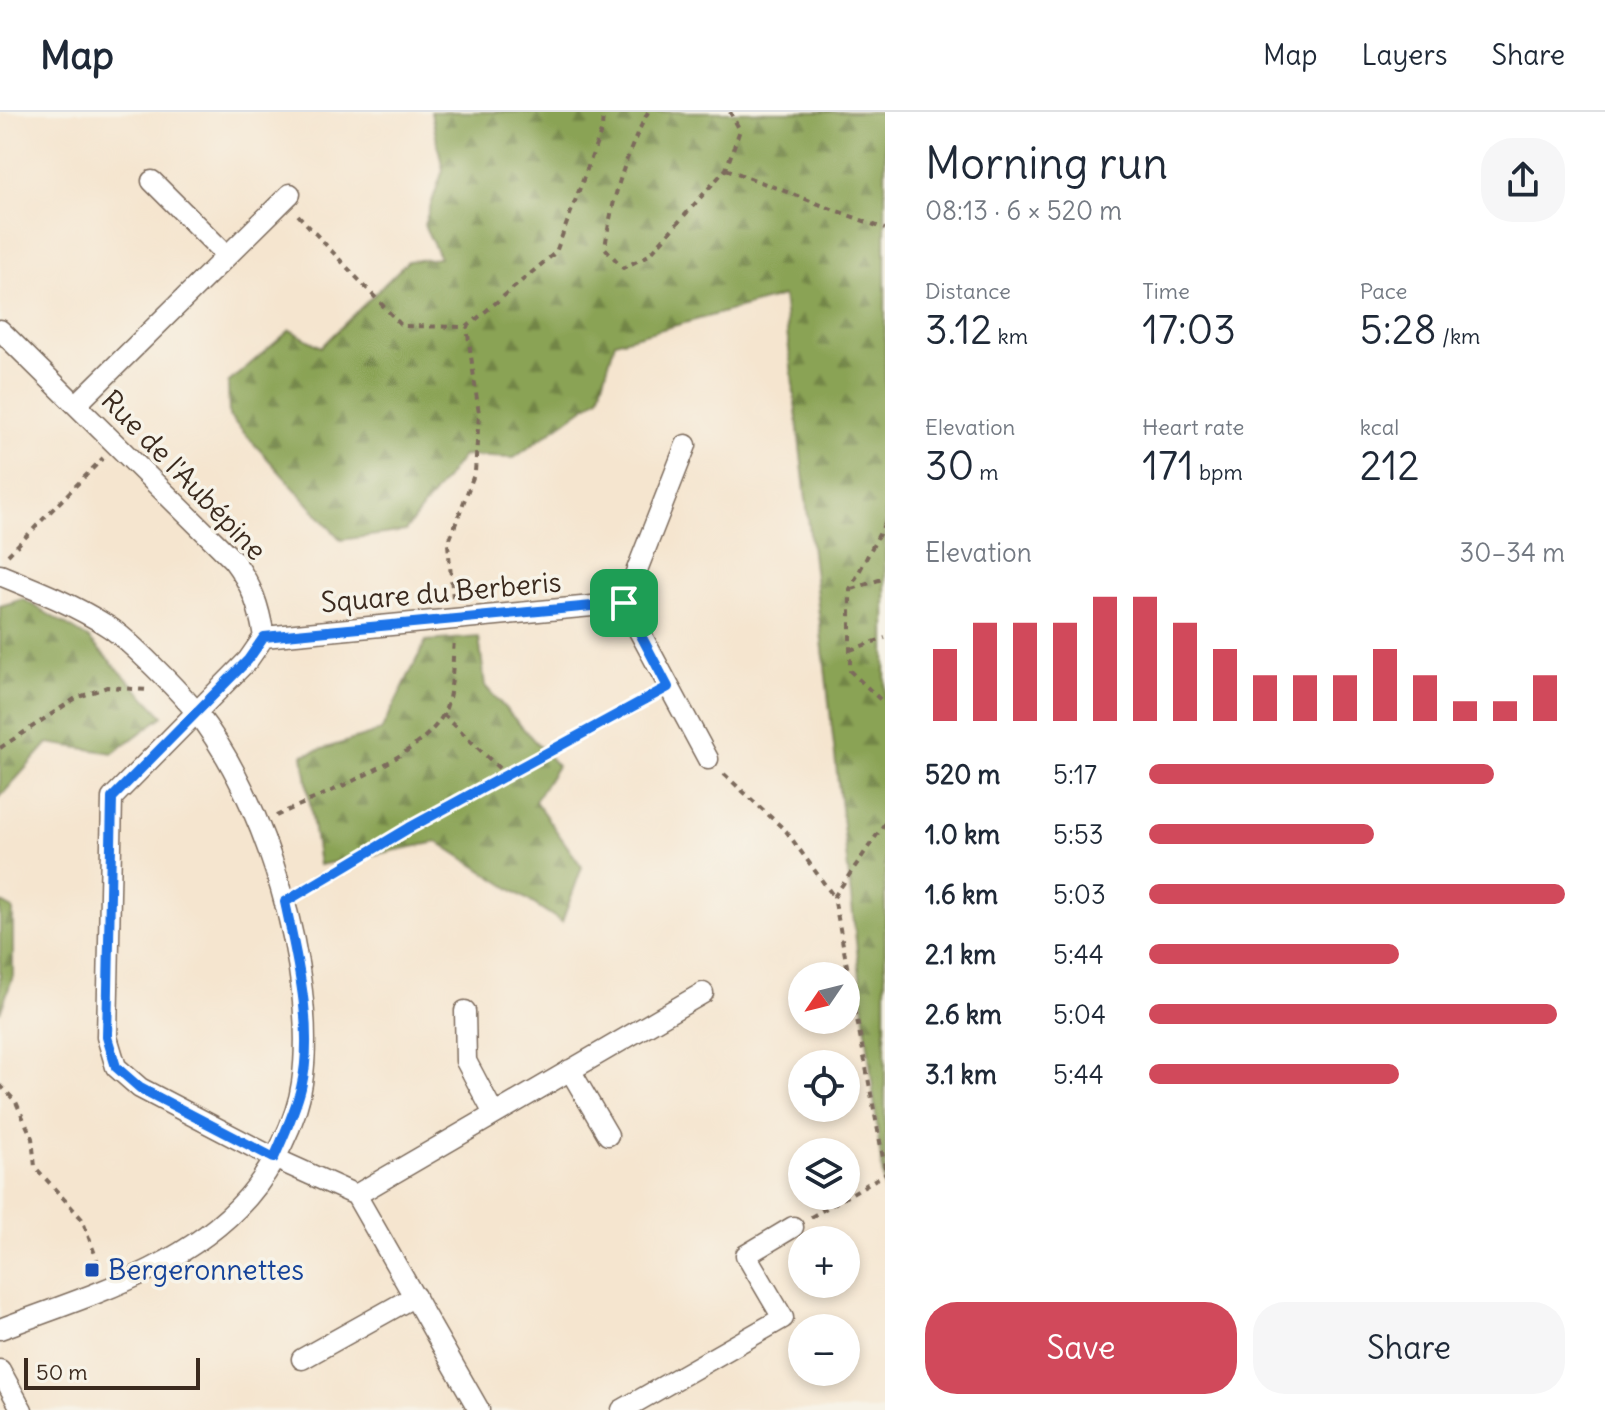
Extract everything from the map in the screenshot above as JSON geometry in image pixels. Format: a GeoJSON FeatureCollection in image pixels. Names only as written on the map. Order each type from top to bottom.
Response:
{"type":"FeatureCollection","features":[{"type":"Feature","properties":{"kind":"street"},"geometry":{"type":"LineString","coordinates":[[152,181],[227,256]]}},
{"type":"Feature","properties":{"kind":"street"},"geometry":{"type":"LineString","coordinates":[[77,404],[290,194]]}},
{"type":"Feature","properties":{"kind":"street","name":"Rue de l'Aubépine"},"geometry":{"type":"LineString","coordinates":[[0,330],[233,560],[251,585],[264,637]]}},
{"type":"Feature","properties":{"kind":"street"},"geometry":{"type":"LineString","coordinates":[[686,445],[624,603],[708,759]]}},
{"type":"Feature","properties":{"kind":"street"},"geometry":{"type":"LineString","coordinates":[[0,1329],[102,1290],[192,1247],[222,1224],[251,1194],[274,1158],[302,1084],[303,1058],[302,983],[285,902],[241,784],[196,712],[112,628],[2,567]]}},
{"type":"Feature","properties":{"kind":"street","name":"Square du Berberis"},"geometry":{"type":"LineString","coordinates":[[264,637],[624,603]]}},
{"type":"Feature","properties":{"kind":"street"},"geometry":{"type":"LineString","coordinates":[[264,637],[248,660],[112,798],[107,1037],[116,1067],[140,1088],[274,1158],[356,1195],[479,1410]]}},
{"type":"Feature","properties":{"kind":"street"},"geometry":{"type":"LineString","coordinates":[[356,1195],[703,993]]}},
{"type":"Feature","properties":{"kind":"street"},"geometry":{"type":"LineString","coordinates":[[465,1011],[466,1061],[494,1114]]}},
{"type":"Feature","properties":{"kind":"street"},"geometry":{"type":"LineString","coordinates":[[570,1070],[608,1135]]}},
{"type":"Feature","properties":{"kind":"street"},"geometry":{"type":"LineString","coordinates":[[622,1410],[783,1318],[746,1255],[788,1230]]}},
{"type":"Feature","properties":{"kind":"street"},"geometry":{"type":"LineString","coordinates":[[302,1359],[415,1296]]}},
{"type":"Feature","properties":{"kind":"street"},"geometry":{"type":"LineString","coordinates":[[0,1370],[22,1410]]}},
{"type":"Feature","properties":{"kind":"path"},"geometry":{"type":"LineString","coordinates":[[290,194],[300,220],[402,326],[467,327],[556,252],[602,129],[603,112]]}},
{"type":"Feature","properties":{"kind":"path"},"geometry":{"type":"LineString","coordinates":[[648,112],[627,152],[606,237],[605,248],[623,268],[649,255],[726,169],[740,130],[730,112]]}},
{"type":"Feature","properties":{"kind":"path"},"geometry":{"type":"LineString","coordinates":[[726,169],[885,229]]}},
{"type":"Feature","properties":{"kind":"path"},"geometry":{"type":"LineString","coordinates":[[2,567],[116,443]]}},
{"type":"Feature","properties":{"kind":"path"},"geometry":{"type":"LineString","coordinates":[[885,523],[850,589],[849,650],[850,671],[885,704]]}},
{"type":"Feature","properties":{"kind":"path"},"geometry":{"type":"LineString","coordinates":[[850,589],[885,578]]}},
{"type":"Feature","properties":{"kind":"path"},"geometry":{"type":"LineString","coordinates":[[849,650],[885,638]]}},
{"type":"Feature","properties":{"kind":"path"},"geometry":{"type":"LineString","coordinates":[[0,748],[76,698],[107,687],[147,690],[169,685]]}},
{"type":"Feature","properties":{"kind":"path"},"geometry":{"type":"LineString","coordinates":[[285,902],[506,775],[668,687]]}},
{"type":"Feature","properties":{"kind":"path"},"geometry":{"type":"LineString","coordinates":[[443,714],[506,775]]}},
{"type":"Feature","properties":{"kind":"path"},"geometry":{"type":"LineString","coordinates":[[708,759],[786,831],[834,897],[885,1171],[795,1226]]}},
{"type":"Feature","properties":{"kind":"path"},"geometry":{"type":"LineString","coordinates":[[834,897],[885,823]]}},
{"type":"Feature","properties":{"kind":"path"},"geometry":{"type":"LineString","coordinates":[[0,1085],[16,1102],[32,1138],[35,1167],[82,1219],[99,1263],[102,1290]]}},
{"type":"Feature","properties":{"kind":"green space"},"geometry":{"type":"Polygon","coordinates":[[[431,112],[885,112],[885,1197],[783,296],[615,342],[599,397],[514,458],[463,456],[405,531],[341,540],[229,416],[228,383],[290,330],[321,347],[408,261],[440,258],[424,225],[443,170],[431,112]]]}},
{"type":"Feature","properties":{"kind":"green space"},"geometry":{"type":"Polygon","coordinates":[[[23,599],[88,638],[163,716],[113,753],[48,743],[0,797],[0,606],[23,599]]]}},
{"type":"Feature","properties":{"kind":"green space"},"geometry":{"type":"Polygon","coordinates":[[[479,637],[485,686],[557,766],[535,801],[582,867],[562,922],[438,842],[319,865],[303,755],[381,731],[426,641],[479,637]]]}},
{"type":"Feature","properties":{"kind":"green space"},"geometry":{"type":"Polygon","coordinates":[[[0,902],[13,909],[13,976],[0,1013],[0,902]]]}},
{"type":"Feature","properties":{"kind":"place","name":"Bergeronnettes"},"geometry":{"type":"Point","coordinates":[92,1270]}},
{"type":"Feature","properties":{"kind":"route"},"geometry":{"type":"LineString","coordinates":[[624,603],[668,687],[409,828],[285,902],[302,983],[304,1045],[302,1084],[274,1158],[140,1088],[116,1067],[107,1037],[112,798],[248,660],[264,637],[624,603]]}}]}
